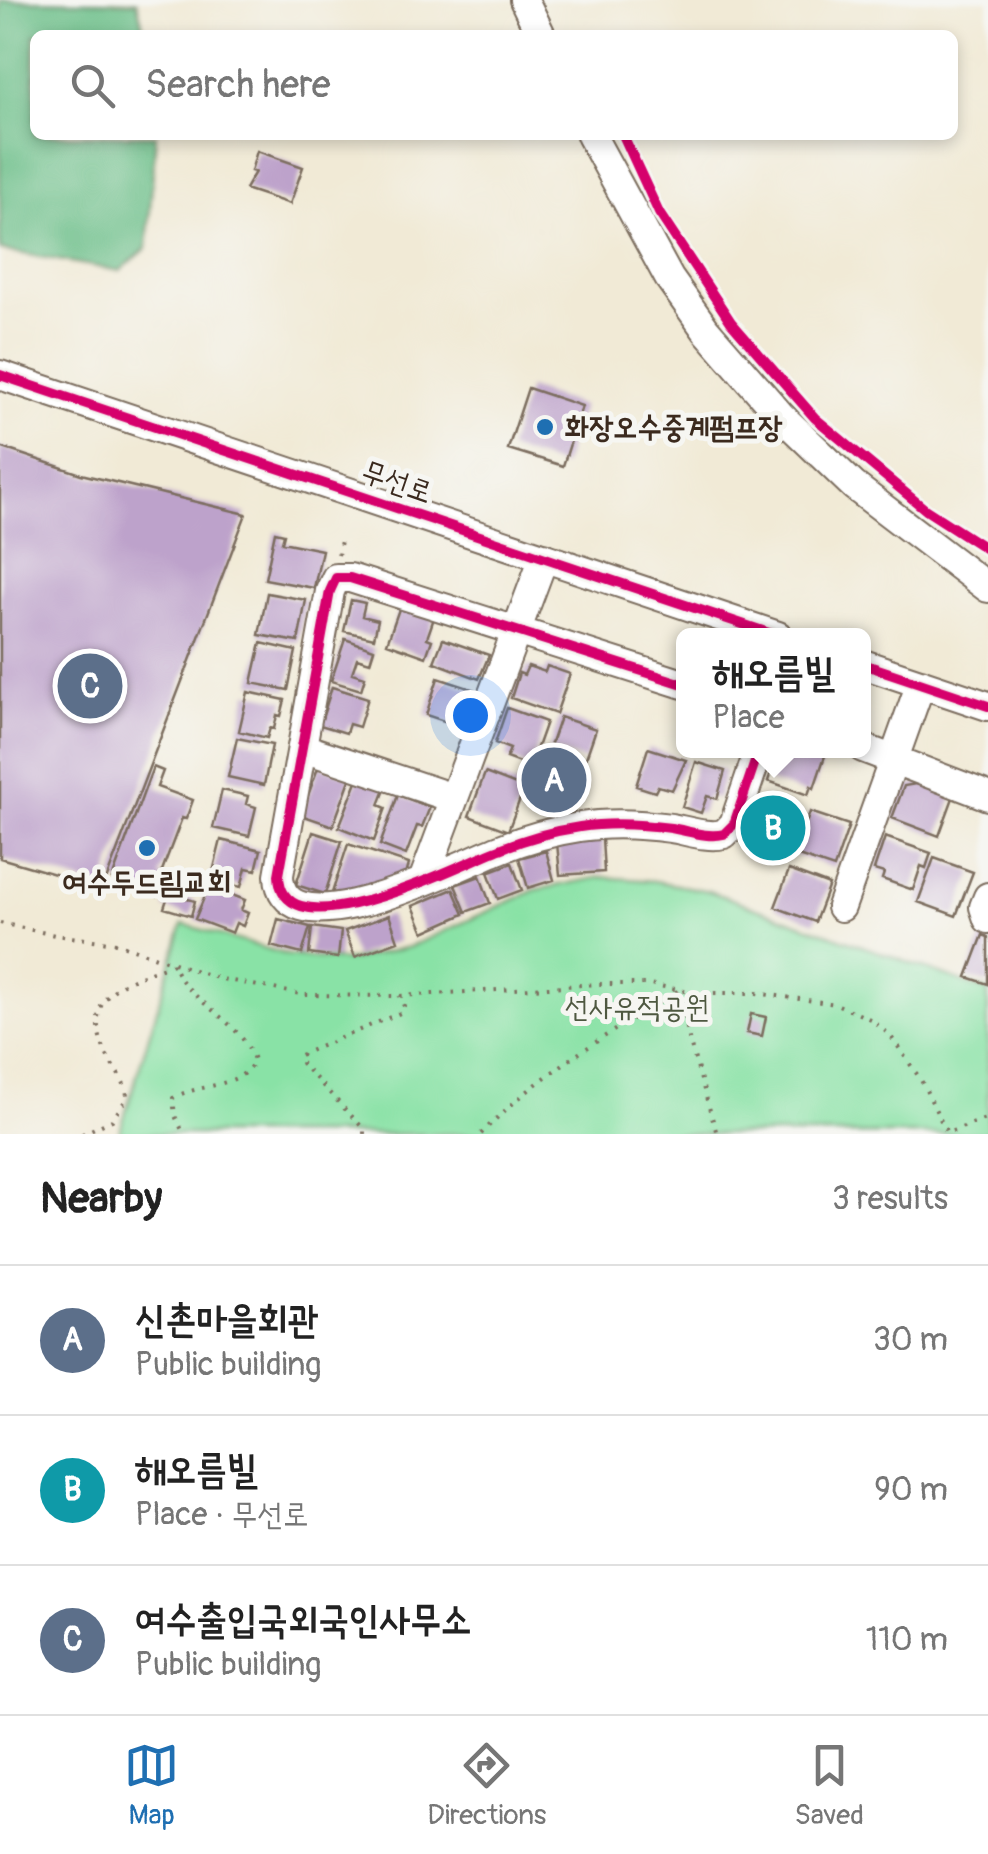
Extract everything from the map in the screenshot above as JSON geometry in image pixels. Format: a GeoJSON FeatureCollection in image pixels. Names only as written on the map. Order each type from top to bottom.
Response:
{"type":"FeatureCollection","features":[{"type":"Feature","properties":{"kind":"street"},"geometry":{"type":"LineString","coordinates":[[524,0],[539,30]]}},
{"type":"Feature","properties":{"kind":"street"},"geometry":{"type":"LineString","coordinates":[[594,140],[669,278],[706,330],[780,414],[854,486],[988,588]]}},
{"type":"Feature","properties":{"kind":"street","name":"무선로"},"geometry":{"type":"LineString","coordinates":[[0,375],[754,628]]}},
{"type":"Feature","properties":{"kind":"street"},"geometry":{"type":"LineString","coordinates":[[422,881],[544,557]]}},
{"type":"Feature","properties":{"kind":"street"},"geometry":{"type":"LineString","coordinates":[[676,682],[350,578],[336,578],[330,591],[280,875],[283,895],[299,905],[340,908],[380,899],[502,848],[578,827],[639,824],[724,834],[734,824],[756,758]]}},
{"type":"Feature","properties":{"kind":"street"},"geometry":{"type":"LineString","coordinates":[[871,667],[988,706]]}},
{"type":"Feature","properties":{"kind":"street"},"geometry":{"type":"LineString","coordinates":[[841,907],[920,683]]}},
{"type":"Feature","properties":{"kind":"street"},"geometry":{"type":"LineString","coordinates":[[303,748],[453,798]]}},
{"type":"Feature","properties":{"kind":"street"},"geometry":{"type":"LineString","coordinates":[[871,751],[988,796]]}},
{"type":"Feature","properties":{"kind":"street"},"geometry":{"type":"LineString","coordinates":[[988,897],[984,907],[988,919]]}},
{"type":"Feature","properties":{"kind":"path"},"geometry":{"type":"LineString","coordinates":[[0,923],[55,936],[116,942],[217,978],[305,995],[398,996],[650,984],[836,1004],[870,1019],[890,1034],[911,1065],[946,1134],[988,1118]]}},
{"type":"Feature","properties":{"kind":"path"},"geometry":{"type":"LineString","coordinates":[[82,1134],[112,1120],[127,1098],[126,1086],[109,1060],[98,1031],[107,996],[123,982],[173,964]]}},
{"type":"Feature","properties":{"kind":"path"},"geometry":{"type":"LineString","coordinates":[[173,964],[180,979],[233,1028],[254,1060],[248,1071],[230,1080],[173,1098],[175,1116],[184,1134]]}},
{"type":"Feature","properties":{"kind":"path"},"geometry":{"type":"LineString","coordinates":[[481,1134],[551,1070],[679,990]]}},
{"type":"Feature","properties":{"kind":"path"},"geometry":{"type":"LineString","coordinates":[[679,990],[717,1134]]}},
{"type":"Feature","properties":{"kind":"path"},"geometry":{"type":"LineString","coordinates":[[364,1134],[364,1129],[302,1063],[300,1055],[400,1013],[404,1006],[398,996]]}},
{"type":"Feature","properties":{"kind":"green space"},"geometry":{"type":"Polygon","coordinates":[[[0,0],[137,2],[144,30],[30,30],[30,140],[156,140],[147,248],[120,271],[0,250],[0,0]]]}},
{"type":"Feature","properties":{"kind":"green space","name":"선사유적공원"},"geometry":{"type":"Polygon","coordinates":[[[602,877],[709,891],[988,991],[988,1134],[119,1134],[183,924],[288,955],[347,961],[409,947],[535,890],[602,877]]]}},
{"type":"Feature","properties":{"kind":"building"},"geometry":{"type":"Polygon","coordinates":[[[257,151],[303,167],[290,204],[245,189],[255,172],[251,171],[257,151]]]}},
{"type":"Feature","properties":{"kind":"building","name":"화장오수중계펌프장"},"geometry":{"type":"Polygon","coordinates":[[[528,388],[582,406],[563,466],[508,449],[528,388]]]}},
{"type":"Feature","properties":{"kind":"building"},"geometry":{"type":"Polygon","coordinates":[[[0,447],[81,474],[246,514],[103,888],[0,858],[0,447]]]}},
{"type":"Feature","properties":{"kind":"building"},"geometry":{"type":"Polygon","coordinates":[[[275,532],[284,534],[282,542],[322,550],[314,588],[265,579],[275,532]]]}},
{"type":"Feature","properties":{"kind":"building"},"geometry":{"type":"Polygon","coordinates":[[[267,593],[306,600],[298,642],[259,635],[267,593]]]}},
{"type":"Feature","properties":{"kind":"building"},"geometry":{"type":"Polygon","coordinates":[[[351,600],[365,603],[362,616],[378,620],[374,638],[344,631],[351,600]]]}},
{"type":"Feature","properties":{"kind":"building"},"geometry":{"type":"Polygon","coordinates":[[[400,606],[434,618],[426,657],[387,643],[400,606]]]}},
{"type":"Feature","properties":{"kind":"building"},"geometry":{"type":"Polygon","coordinates":[[[345,639],[374,649],[370,662],[357,658],[352,673],[365,677],[361,690],[331,681],[345,639]]]}},
{"type":"Feature","properties":{"kind":"building"},"geometry":{"type":"Polygon","coordinates":[[[443,639],[489,655],[479,679],[434,662],[443,639]]]}},
{"type":"Feature","properties":{"kind":"building"},"geometry":{"type":"Polygon","coordinates":[[[261,643],[296,651],[288,690],[252,683],[261,643]]]}},
{"type":"Feature","properties":{"kind":"building"},"geometry":{"type":"Polygon","coordinates":[[[528,666],[545,672],[547,666],[570,674],[556,714],[511,698],[519,673],[524,675],[528,666]]]}},
{"type":"Feature","properties":{"kind":"building"},"geometry":{"type":"Polygon","coordinates":[[[438,678],[475,690],[462,727],[426,715],[438,678]]]}},
{"type":"Feature","properties":{"kind":"building"},"geometry":{"type":"Polygon","coordinates":[[[332,687],[368,698],[359,727],[349,724],[346,733],[320,725],[332,687]]]}},
{"type":"Feature","properties":{"kind":"building"},"geometry":{"type":"Polygon","coordinates":[[[248,692],[285,700],[281,716],[277,715],[267,738],[239,731],[248,692]]]}},
{"type":"Feature","properties":{"kind":"building"},"geometry":{"type":"Polygon","coordinates":[[[507,708],[546,722],[530,767],[506,758],[510,749],[495,743],[507,708]]]}},
{"type":"Feature","properties":{"kind":"building"},"geometry":{"type":"Polygon","coordinates":[[[560,717],[596,729],[585,761],[549,749],[560,717]]]}},
{"type":"Feature","properties":{"kind":"building"},"geometry":{"type":"Polygon","coordinates":[[[237,738],[272,745],[264,785],[228,777],[237,738]]]}},
{"type":"Feature","properties":{"kind":"building"},"geometry":{"type":"Polygon","coordinates":[[[648,748],[686,760],[672,790],[658,786],[655,792],[636,786],[648,748]]]}},
{"type":"Feature","properties":{"kind":"building"},"geometry":{"type":"Polygon","coordinates":[[[776,758],[824,758],[808,795],[768,781],[776,758]]]}},
{"type":"Feature","properties":{"kind":"building"},"geometry":{"type":"Polygon","coordinates":[[[538,760],[551,764],[553,760],[578,769],[566,802],[535,795],[540,782],[531,779],[538,760]]]}},
{"type":"Feature","properties":{"kind":"building"},"geometry":{"type":"Polygon","coordinates":[[[696,762],[725,771],[717,799],[707,796],[701,813],[682,807],[696,762]]]}},
{"type":"Feature","properties":{"kind":"building"},"geometry":{"type":"Polygon","coordinates":[[[319,765],[351,777],[333,826],[301,815],[319,765]]]}},
{"type":"Feature","properties":{"kind":"building","name":"여수두드림교회"},"geometry":{"type":"Polygon","coordinates":[[[153,767],[163,771],[157,787],[193,800],[160,876],[164,878],[157,896],[112,879],[153,767]]]}},
{"type":"Feature","properties":{"kind":"building"},"geometry":{"type":"Polygon","coordinates":[[[485,773],[524,788],[508,831],[469,816],[485,773]]]}},
{"type":"Feature","properties":{"kind":"building"},"geometry":{"type":"Polygon","coordinates":[[[359,776],[386,787],[379,805],[386,808],[374,841],[339,827],[359,776]]]}},
{"type":"Feature","properties":{"kind":"building"},"geometry":{"type":"Polygon","coordinates":[[[922,783],[954,795],[939,836],[892,818],[904,786],[922,783]]]}},
{"type":"Feature","properties":{"kind":"building"},"geometry":{"type":"Polygon","coordinates":[[[222,790],[248,796],[246,804],[256,807],[249,836],[213,828],[222,790]]]}},
{"type":"Feature","properties":{"kind":"building"},"geometry":{"type":"Polygon","coordinates":[[[398,795],[430,807],[422,827],[417,826],[406,855],[380,845],[398,795]]]}},
{"type":"Feature","properties":{"kind":"building"},"geometry":{"type":"Polygon","coordinates":[[[761,801],[800,815],[785,855],[746,842],[761,801]]]}},
{"type":"Feature","properties":{"kind":"building"},"geometry":{"type":"Polygon","coordinates":[[[810,812],[849,825],[834,868],[795,855],[810,812]]]}},
{"type":"Feature","properties":{"kind":"building"},"geometry":{"type":"Polygon","coordinates":[[[313,832],[342,841],[325,894],[296,885],[313,832]]]}},
{"type":"Feature","properties":{"kind":"building"},"geometry":{"type":"Polygon","coordinates":[[[885,837],[931,853],[926,868],[921,866],[913,890],[882,879],[884,873],[874,870],[885,837]]]}},
{"type":"Feature","properties":{"kind":"building"},"geometry":{"type":"Polygon","coordinates":[[[602,839],[604,872],[560,875],[557,843],[602,839]]]}},
{"type":"Feature","properties":{"kind":"building"},"geometry":{"type":"Polygon","coordinates":[[[221,840],[261,850],[256,870],[246,868],[241,887],[211,880],[221,840]]]}},
{"type":"Feature","properties":{"kind":"building"},"geometry":{"type":"Polygon","coordinates":[[[348,844],[409,864],[406,875],[358,892],[332,893],[348,844]]]}},
{"type":"Feature","properties":{"kind":"building"},"geometry":{"type":"Polygon","coordinates":[[[546,851],[554,880],[528,888],[519,858],[546,851]]]}},
{"type":"Feature","properties":{"kind":"building"},"geometry":{"type":"Polygon","coordinates":[[[934,858],[973,872],[956,916],[918,902],[934,858]]]}},
{"type":"Feature","properties":{"kind":"building"},"geometry":{"type":"Polygon","coordinates":[[[512,863],[522,890],[498,899],[488,872],[512,863]]]}},
{"type":"Feature","properties":{"kind":"building"},"geometry":{"type":"Polygon","coordinates":[[[789,870],[829,885],[815,922],[775,907],[789,870]]]}},
{"type":"Feature","properties":{"kind":"building"},"geometry":{"type":"Polygon","coordinates":[[[480,876],[490,903],[466,912],[455,885],[480,876]]]}},
{"type":"Feature","properties":{"kind":"building"},"geometry":{"type":"Polygon","coordinates":[[[209,886],[245,900],[241,910],[248,913],[243,926],[236,923],[232,933],[195,919],[209,886]]]}},
{"type":"Feature","properties":{"kind":"building"},"geometry":{"type":"Polygon","coordinates":[[[453,889],[464,914],[424,932],[413,906],[453,889]]]}},
{"type":"Feature","properties":{"kind":"building"},"geometry":{"type":"Polygon","coordinates":[[[169,893],[195,901],[191,916],[164,908],[169,893]]]}},
{"type":"Feature","properties":{"kind":"building"},"geometry":{"type":"Polygon","coordinates":[[[389,915],[398,941],[355,957],[345,931],[389,915]]]}},
{"type":"Feature","properties":{"kind":"building"},"geometry":{"type":"Polygon","coordinates":[[[278,919],[310,927],[302,954],[271,946],[278,919]]]}},
{"type":"Feature","properties":{"kind":"building"},"geometry":{"type":"Polygon","coordinates":[[[312,927],[341,931],[338,958],[309,954],[312,927]]]}},
{"type":"Feature","properties":{"kind":"building"},"geometry":{"type":"Polygon","coordinates":[[[983,935],[988,937],[988,984],[967,977],[983,935]]]}},
{"type":"Feature","properties":{"kind":"building"},"geometry":{"type":"Polygon","coordinates":[[[751,1014],[766,1017],[762,1036],[747,1033],[751,1014]]]}},
{"type":"Feature","properties":{"kind":"cycle path"},"geometry":{"type":"LineString","coordinates":[[625,140],[659,213],[731,322],[815,418],[926,510],[988,550]]}},
{"type":"Feature","properties":{"kind":"cycle path"},"geometry":{"type":"LineString","coordinates":[[0,375],[754,628]]}},
{"type":"Feature","properties":{"kind":"cycle path"},"geometry":{"type":"LineString","coordinates":[[676,682],[350,578],[336,578],[330,591],[279,875],[288,898],[309,908],[340,907],[415,885],[519,842],[580,827],[637,825],[724,834],[734,824],[756,758]]}},
{"type":"Feature","properties":{"kind":"cycle path"},"geometry":{"type":"LineString","coordinates":[[871,667],[988,706]]}},
{"type":"Feature","properties":{"kind":"place","name":"화장오수중계펌프장"},"geometry":{"type":"Point","coordinates":[545,427]}},
{"type":"Feature","properties":{"kind":"place","name":"여수출입국외국인사무소"},"geometry":{"type":"Point","coordinates":[90,686]}},
{"type":"Feature","properties":{"kind":"place","name":"신촌마을회관"},"geometry":{"type":"Point","coordinates":[554,780]}},
{"type":"Feature","properties":{"kind":"place","name":"해오름빌"},"geometry":{"type":"Point","coordinates":[773,828]}},
{"type":"Feature","properties":{"kind":"place","name":"여수두드림교회"},"geometry":{"type":"Point","coordinates":[147,848]}}]}
